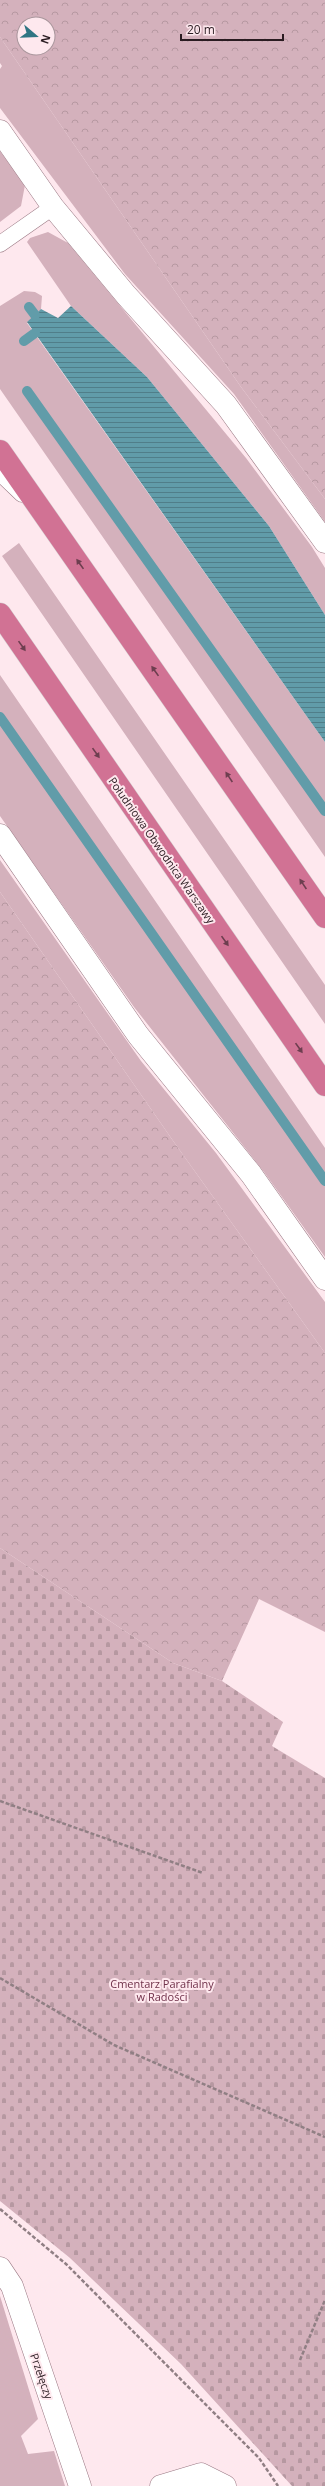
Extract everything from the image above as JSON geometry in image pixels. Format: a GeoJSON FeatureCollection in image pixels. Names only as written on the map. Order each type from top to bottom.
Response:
{"type":"FeatureCollection","features":[{"type":"Feature","properties":{"kind":"highway"},"geometry":{"type":"LineString","coordinates":[[0,451],[325,916]]}},
{"type":"Feature","properties":{"kind":"highway","name":"Południowa Obwodnica Warszawy"},"geometry":{"type":"LineString","coordinates":[[0,614],[325,1086]]}},
{"type":"Feature","properties":{"kind":"street"},"geometry":{"type":"LineString","coordinates":[[0,131],[53,207],[126,295],[226,405],[325,542]]}},
{"type":"Feature","properties":{"kind":"street"},"geometry":{"type":"LineString","coordinates":[[0,835],[138,1035],[251,1174],[325,1279]]}},
{"type":"Feature","properties":{"kind":"street","name":"Przełęczy"},"geometry":{"type":"LineString","coordinates":[[0,2268],[12,2286],[80,2486]]}},
{"type":"Feature","properties":{"kind":"street"},"geometry":{"type":"LineString","coordinates":[[161,2486],[201,2474],[225,2486]]}},
{"type":"Feature","properties":{"kind":"lane"},"geometry":{"type":"LineString","coordinates":[[0,244],[53,207]]}},
{"type":"Feature","properties":{"kind":"lane"},"geometry":{"type":"LineString","coordinates":[[0,473],[48,519]]}},
{"type":"Feature","properties":{"kind":"path"},"geometry":{"type":"LineString","coordinates":[[0,1801],[203,1872]]}},
{"type":"Feature","properties":{"kind":"path"},"geometry":{"type":"LineString","coordinates":[[0,1978],[114,2045],[325,2137]]}},
{"type":"Feature","properties":{"kind":"path"},"geometry":{"type":"LineString","coordinates":[[0,2209],[66,2264],[259,2458],[278,2486]]}},
{"type":"Feature","properties":{"kind":"path"},"geometry":{"type":"LineString","coordinates":[[300,2360],[325,2300]]}},
{"type":"Feature","properties":{"kind":"green space"},"geometry":{"type":"Polygon","coordinates":[[[0,0],[325,0],[325,499],[241,387],[0,37],[0,0]]]}},
{"type":"Feature","properties":{"kind":"green space"},"geometry":{"type":"Polygon","coordinates":[[[0,37],[241,387],[325,499],[325,522],[234,394],[125,274],[0,108],[0,69],[2,66],[0,63],[0,37]]]}},
{"type":"Feature","properties":{"kind":"green space"},"geometry":{"type":"Polygon","coordinates":[[[0,151],[25,185],[21,206],[0,222],[0,151]]]}},
{"type":"Feature","properties":{"kind":"green space"},"geometry":{"type":"Polygon","coordinates":[[[48,232],[68,243],[246,458],[312,547],[325,568],[325,615],[269,526],[147,377],[71,306],[27,242],[30,238],[48,232]]]}},
{"type":"Feature","properties":{"kind":"green space"},"geometry":{"type":"Polygon","coordinates":[[[24,291],[35,292],[42,296],[41,309],[27,323],[325,742],[325,857],[0,389],[0,306],[24,291]]]}},
{"type":"Feature","properties":{"kind":"green space"},"geometry":{"type":"Polygon","coordinates":[[[19,543],[325,985],[325,1024],[2,556],[19,543]]]}},
{"type":"Feature","properties":{"kind":"green space"},"geometry":{"type":"Polygon","coordinates":[[[0,675],[325,1148],[325,1257],[264,1172],[134,1007],[0,816],[0,675]]]}},
{"type":"Feature","properties":{"kind":"green space"},"geometry":{"type":"Polygon","coordinates":[[[0,860],[141,1061],[216,1153],[325,1302],[325,1353],[176,1145],[0,892],[0,860]]]}},
{"type":"Feature","properties":{"kind":"green space"},"geometry":{"type":"Polygon","coordinates":[[[0,892],[176,1145],[325,1353],[325,1632],[259,1599],[222,1681],[173,1663],[0,1548],[0,892]]]}},
{"type":"Feature","properties":{"kind":"green space","name":"Cmentarz Parafialny w Radości"},"geometry":{"type":"Polygon","coordinates":[[[0,1548],[173,1663],[222,1681],[283,1722],[272,1746],[325,1778],[325,2486],[292,2486],[181,2364],[70,2258],[0,2201],[0,1548]]]}},
{"type":"Feature","properties":{"kind":"green space"},"geometry":{"type":"Polygon","coordinates":[[[0,2296],[38,2419],[21,2436],[28,2454],[54,2451],[65,2486],[0,2486],[0,2296]]]}},
{"type":"Feature","properties":{"kind":"water"},"geometry":{"type":"Polygon","coordinates":[[[71,306],[147,377],[269,526],[325,615],[325,742],[27,322],[41,309],[58,318],[71,306]]]}},
{"type":"Feature","properties":{"kind":"waterway"},"geometry":{"type":"LineString","coordinates":[[29,307],[35,315]]}},
{"type":"Feature","properties":{"kind":"waterway"},"geometry":{"type":"LineString","coordinates":[[24,341],[35,333]]}},
{"type":"Feature","properties":{"kind":"waterway"},"geometry":{"type":"LineString","coordinates":[[27,391],[325,811]]}},
{"type":"Feature","properties":{"kind":"waterway"},"geometry":{"type":"LineString","coordinates":[[0,717],[325,1181]]}}]}
